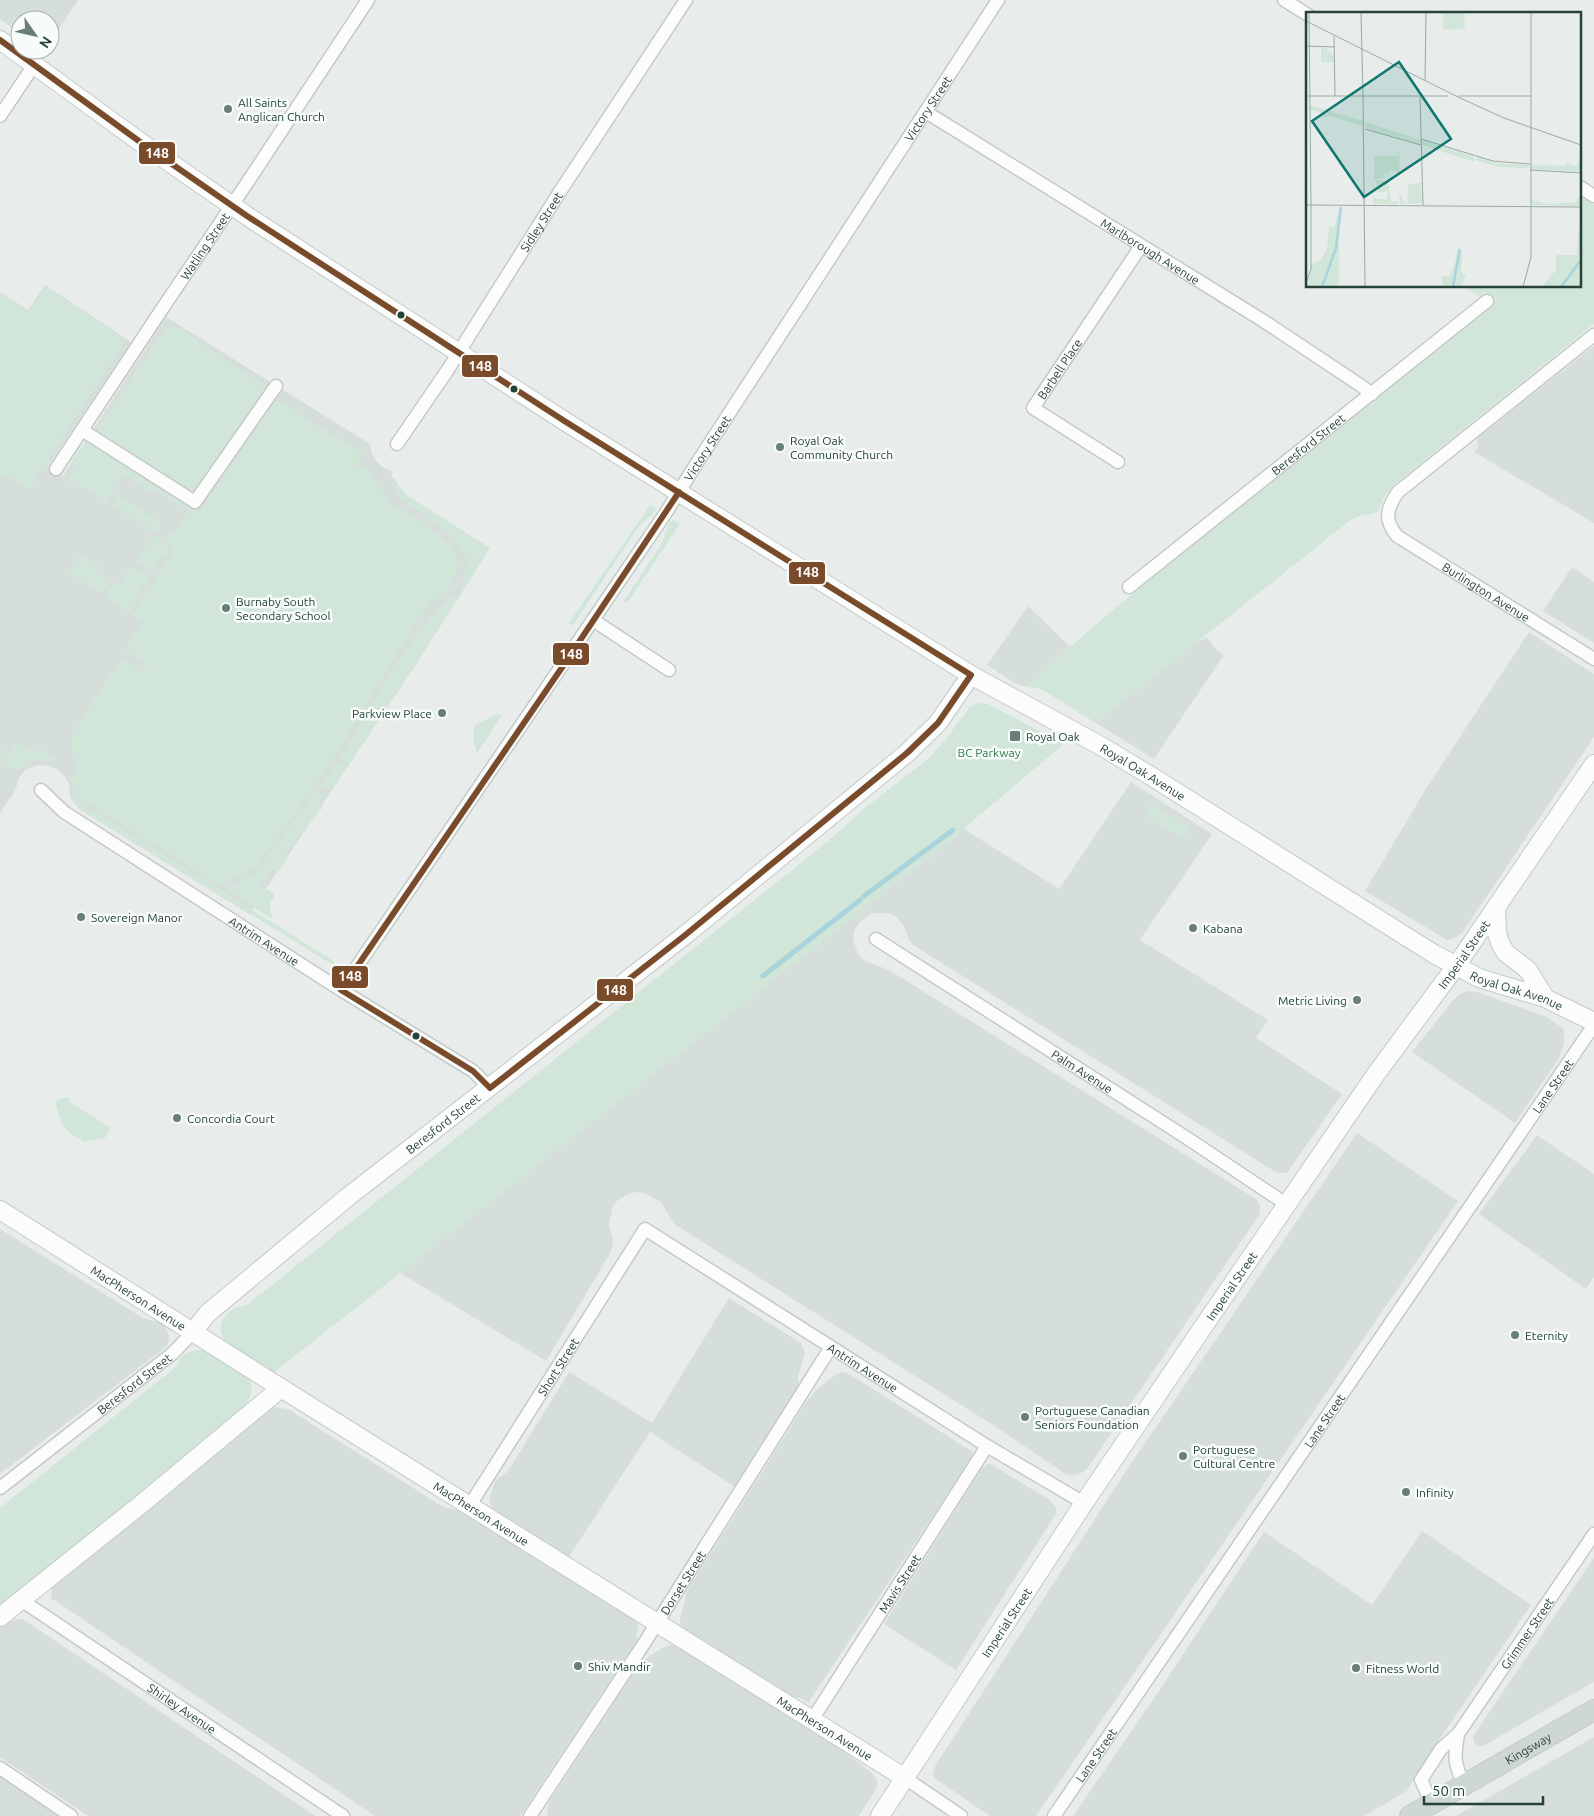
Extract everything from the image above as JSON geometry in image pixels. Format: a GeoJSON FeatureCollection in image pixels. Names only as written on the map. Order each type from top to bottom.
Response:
{"type":"FeatureCollection","features":[{"type":"Feature","properties":{"kind":"main road","name":"Kingsway"},"geometry":{"type":"LineString","coordinates":[[1410,1816],[1594,1710]]}},
{"type":"Feature","properties":{"kind":"street","name":"Watling Street"},"geometry":{"type":"LineString","coordinates":[[56,468],[368,0]]}},
{"type":"Feature","properties":{"kind":"street","name":"Sidley Street"},"geometry":{"type":"LineString","coordinates":[[397,444],[686,0]]}},
{"type":"Feature","properties":{"kind":"street","name":"Victory Street"},"geometry":{"type":"LineString","coordinates":[[341,990],[594,620],[679,492],[998,0]]}},
{"type":"Feature","properties":{"kind":"street"},"geometry":{"type":"LineString","coordinates":[[1284,0],[1306,14]]}},
{"type":"Feature","properties":{"kind":"street","name":"Royal Oak Avenue"},"geometry":{"type":"LineString","coordinates":[[0,40],[232,206],[566,422],[972,675],[1151,776],[1456,966],[1479,978],[1545,998],[1594,1024]]}},
{"type":"Feature","properties":{"kind":"street"},"geometry":{"type":"LineString","coordinates":[[0,116],[34,65]]}},
{"type":"Feature","properties":{"kind":"street","name":"Marlborough Avenue"},"geometry":{"type":"LineString","coordinates":[[926,112],[1262,320],[1360,384],[1372,394]]}},
{"type":"Feature","properties":{"kind":"street"},"geometry":{"type":"LineString","coordinates":[[1582,188],[1594,196]]}},
{"type":"Feature","properties":{"kind":"street","name":"Barbell Place"},"geometry":{"type":"LineString","coordinates":[[1118,462],[1033,408],[1142,246]]}},
{"type":"Feature","properties":{"kind":"street","name":"Beresford Street"},"geometry":{"type":"LineString","coordinates":[[1129,587],[1487,301]]}},
{"type":"Feature","properties":{"kind":"street","name":"Burlington Avenue"},"geometry":{"type":"LineString","coordinates":[[1594,336],[1398,492],[1389,507],[1387,518],[1397,536],[1594,659]]}},
{"type":"Feature","properties":{"kind":"street"},"geometry":{"type":"LineString","coordinates":[[82,430],[196,502],[276,386]]}},
{"type":"Feature","properties":{"kind":"street"},"geometry":{"type":"LineString","coordinates":[[594,620],[669,670]]}},
{"type":"Feature","properties":{"kind":"street","name":"Beresford Street"},"geometry":{"type":"LineString","coordinates":[[0,1488],[173,1353],[208,1313],[320,1221],[684,936],[907,753],[938,723],[972,675]]}},
{"type":"Feature","properties":{"kind":"street","name":"Imperial Street"},"geometry":{"type":"LineString","coordinates":[[880,1816],[1084,1503],[1286,1204],[1376,1074],[1456,966],[1594,764]]}},
{"type":"Feature","properties":{"kind":"street","name":"Antrim Avenue"},"geometry":{"type":"LineString","coordinates":[[41,790],[64,812],[341,990],[473,1071],[490,1088]]}},
{"type":"Feature","properties":{"kind":"street"},"geometry":{"type":"LineString","coordinates":[[1496,908],[1497,933],[1501,945],[1506,953],[1528,970],[1545,998]]}},
{"type":"Feature","properties":{"kind":"street","name":"Palm Avenue"},"geometry":{"type":"LineString","coordinates":[[876,939],[1187,1138],[1286,1204]]}},
{"type":"Feature","properties":{"kind":"street","name":"Lane Street"},"geometry":{"type":"LineString","coordinates":[[1054,1816],[1594,1024]]}},
{"type":"Feature","properties":{"kind":"street","name":"MacPherson Avenue"},"geometry":{"type":"LineString","coordinates":[[0,1210],[280,1388],[905,1778],[961,1816]]}},
{"type":"Feature","properties":{"kind":"street","name":"Antrim Avenue"},"geometry":{"type":"LineString","coordinates":[[645,1229],[987,1446],[1084,1503]]}},
{"type":"Feature","properties":{"kind":"street","name":"Short Street"},"geometry":{"type":"LineString","coordinates":[[470,1505],[645,1229]]}},
{"type":"Feature","properties":{"kind":"street","name":"Dorset Street"},"geometry":{"type":"LineString","coordinates":[[530,1816],[658,1623],[831,1347]]}},
{"type":"Feature","properties":{"kind":"street"},"geometry":{"type":"LineString","coordinates":[[0,1618],[280,1388]]}},
{"type":"Feature","properties":{"kind":"street","name":"Mavis Street"},"geometry":{"type":"LineString","coordinates":[[812,1720],[987,1446]]}},
{"type":"Feature","properties":{"kind":"street","name":"Grimmer Street"},"geometry":{"type":"LineString","coordinates":[[1432,1804],[1421,1780],[1441,1749],[1458,1734],[1594,1534]]}},
{"type":"Feature","properties":{"kind":"street","name":"Shirley Avenue"},"geometry":{"type":"LineString","coordinates":[[21,1600],[343,1816]]}},
{"type":"Feature","properties":{"kind":"street","name":"Grimmer Street"},"geometry":{"type":"LineString","coordinates":[[1458,1734],[1455,1749],[1455,1765],[1464,1785]]}},
{"type":"Feature","properties":{"kind":"street"},"geometry":{"type":"LineString","coordinates":[[0,1768],[71,1816]]}},
{"type":"Feature","properties":{"kind":"shaded area"},"geometry":{"type":"Polygon","coordinates":[[[0,0],[78,0],[60,27],[60,10],[10,10],[10,26],[0,19],[0,0]]]}},
{"type":"Feature","properties":{"kind":"shaded area","name":"Burnaby South Secondary School"},"geometry":{"type":"Polygon","coordinates":[[[45,285],[131,342],[48,466],[63,476],[166,317],[370,444],[372,455],[384,468],[393,472],[391,475],[406,495],[490,548],[417,663],[249,914],[79,809],[70,797],[69,784],[65,777],[58,770],[50,766],[37,765],[25,770],[18,779],[16,789],[0,813],[0,292],[28,310],[45,285]]]}},
{"type":"Feature","properties":{"kind":"shaded area"},"geometry":{"type":"Polygon","coordinates":[[[1594,346],[1594,523],[1474,452],[1478,448],[1477,438],[1594,346]]]}},
{"type":"Feature","properties":{"kind":"shaded area"},"geometry":{"type":"Polygon","coordinates":[[[1572,567],[1594,582],[1594,643],[1543,611],[1572,567]]]}},
{"type":"Feature","properties":{"kind":"shaded area"},"geometry":{"type":"Polygon","coordinates":[[[1028,606],[1070,647],[1027,687],[1016,684],[987,665],[1028,606]]]}},
{"type":"Feature","properties":{"kind":"shaded area"},"geometry":{"type":"Polygon","coordinates":[[[1529,632],[1594,674],[1594,737],[1462,933],[1453,939],[1447,940],[1365,891],[1427,787],[1529,632]]]}},
{"type":"Feature","properties":{"kind":"shaded area"},"geometry":{"type":"Polygon","coordinates":[[[1207,637],[1217,651],[1224,655],[1154,759],[1096,723],[1193,645],[1207,637]]]}},
{"type":"Feature","properties":{"kind":"shaded area"},"geometry":{"type":"Polygon","coordinates":[[[1131,782],[1212,834],[1140,940],[1268,1020],[1256,1038],[1342,1094],[1287,1173],[1277,1173],[913,945],[904,926],[894,915],[871,913],[859,923],[854,931],[853,939],[858,954],[863,960],[889,970],[1256,1199],[1260,1204],[1259,1215],[1087,1469],[1083,1472],[1076,1475],[1067,1475],[993,1425],[674,1224],[661,1202],[645,1193],[635,1192],[626,1195],[617,1201],[612,1208],[609,1224],[613,1241],[611,1252],[546,1361],[400,1273],[964,829],[1059,889],[1131,782]]]}},
{"type":"Feature","properties":{"kind":"shaded area"},"geometry":{"type":"Polygon","coordinates":[[[1468,991],[1477,992],[1547,1017],[1564,1029],[1564,1044],[1559,1058],[1515,1123],[1412,1052],[1454,999],[1468,991]]]}},
{"type":"Feature","properties":{"kind":"shaded area"},"geometry":{"type":"Polygon","coordinates":[[[1357,1133],[1458,1201],[1036,1816],[990,1816],[936,1779],[933,1775],[935,1766],[1126,1471],[1357,1133]]]}},
{"type":"Feature","properties":{"kind":"shaded area"},"geometry":{"type":"Polygon","coordinates":[[[1537,1135],[1594,1174],[1594,1277],[1586,1289],[1479,1214],[1537,1135]]]}},
{"type":"Feature","properties":{"kind":"shaded area"},"geometry":{"type":"Polygon","coordinates":[[[0,1229],[143,1318],[162,1323],[167,1329],[169,1338],[168,1344],[162,1350],[0,1474],[0,1229]]]}},
{"type":"Feature","properties":{"kind":"shaded area"},"geometry":{"type":"Polygon","coordinates":[[[729,1298],[801,1343],[805,1353],[798,1376],[799,1389],[735,1487],[650,1432],[569,1557],[492,1509],[489,1500],[495,1481],[508,1471],[569,1372],[652,1423],[729,1298]]]}},
{"type":"Feature","properties":{"kind":"shaded area"},"geometry":{"type":"Polygon","coordinates":[[[842,1372],[849,1374],[973,1452],[971,1459],[808,1703],[800,1698],[791,1696],[688,1632],[680,1624],[680,1620],[687,1591],[807,1401],[816,1390],[835,1375],[842,1372]]]}},
{"type":"Feature","properties":{"kind":"shaded area"},"geometry":{"type":"Polygon","coordinates":[[[274,1407],[288,1409],[445,1508],[460,1510],[633,1618],[638,1625],[637,1640],[520,1816],[375,1816],[51,1598],[52,1588],[57,1581],[274,1407]]]}},
{"type":"Feature","properties":{"kind":"shaded area"},"geometry":{"type":"Polygon","coordinates":[[[989,1463],[1050,1500],[1056,1508],[1056,1514],[956,1670],[884,1624],[982,1468],[989,1463]]]}},
{"type":"Feature","properties":{"kind":"shaded area"},"geometry":{"type":"Polygon","coordinates":[[[1422,1531],[1531,1605],[1426,1759],[1407,1791],[1364,1816],[1073,1816],[1157,1694],[1264,1532],[1372,1605],[1422,1531]]]}},
{"type":"Feature","properties":{"kind":"shaded area"},"geometry":{"type":"Polygon","coordinates":[[[1594,1558],[1594,1682],[1483,1746],[1477,1746],[1473,1736],[1594,1558]]]}},
{"type":"Feature","properties":{"kind":"shaded area"},"geometry":{"type":"Polygon","coordinates":[[[22,1619],[29,1623],[315,1816],[88,1816],[0,1757],[0,1625],[22,1619]]]}},
{"type":"Feature","properties":{"kind":"shaded area"},"geometry":{"type":"Polygon","coordinates":[[[671,1645],[686,1650],[835,1744],[872,1773],[877,1780],[877,1787],[859,1816],[547,1816],[548,1804],[551,1799],[641,1662],[663,1647],[671,1645]]]}},
{"type":"Feature","properties":{"kind":"shaded area"},"geometry":{"type":"Polygon","coordinates":[[[1594,1737],[1594,1816],[1456,1816],[1594,1737]]]}},
{"type":"Feature","properties":{"kind":"shaded area"},"geometry":{"type":"Polygon","coordinates":[[[0,1775],[61,1816],[0,1816],[0,1775]]]}},
{"type":"Feature","properties":{"kind":"green space"},"geometry":{"type":"Polygon","coordinates":[[[1582,197],[1594,205],[1594,324],[1394,485],[1384,497],[1378,512],[1356,517],[1348,522],[1096,723],[1041,689],[1027,687],[1126,599],[1490,307],[1494,300],[1491,295],[1485,292],[1480,297],[1468,289],[1582,288],[1582,197]]]}},
{"type":"Feature","properties":{"kind":"green space"},"geometry":{"type":"Polygon","coordinates":[[[45,287],[126,340],[50,456],[49,464],[44,472],[37,475],[30,489],[7,475],[0,475],[0,293],[29,312],[45,287]]]}},
{"type":"Feature","properties":{"kind":"green space"},"geometry":{"type":"Polygon","coordinates":[[[170,326],[179,328],[267,387],[195,496],[103,436],[99,431],[99,426],[164,331],[170,326]]]}},
{"type":"Feature","properties":{"kind":"green space"},"geometry":{"type":"Polygon","coordinates":[[[274,399],[362,453],[355,469],[362,466],[372,475],[391,504],[406,511],[454,549],[458,565],[451,587],[430,603],[414,625],[328,768],[254,869],[220,885],[80,798],[74,792],[71,777],[75,773],[71,735],[121,659],[142,672],[147,664],[125,649],[143,623],[132,615],[175,549],[166,539],[169,534],[173,534],[188,511],[156,491],[154,494],[124,475],[106,502],[89,490],[88,487],[86,490],[76,483],[78,481],[75,479],[72,484],[69,482],[74,469],[71,462],[82,446],[87,443],[199,513],[274,399]]]}},
{"type":"Feature","properties":{"kind":"green space"},"geometry":{"type":"Polygon","coordinates":[[[398,485],[406,495],[490,548],[466,586],[462,584],[467,564],[462,549],[447,533],[398,496],[393,487],[398,485]]]}},
{"type":"Feature","properties":{"kind":"green space"},"geometry":{"type":"Polygon","coordinates":[[[117,495],[162,523],[157,532],[153,530],[151,533],[148,530],[149,528],[137,520],[134,522],[130,519],[132,516],[130,514],[127,517],[124,515],[124,511],[112,504],[117,495]]]}},
{"type":"Feature","properties":{"kind":"green space"},"geometry":{"type":"Polygon","coordinates":[[[650,505],[656,508],[651,516],[640,525],[572,626],[569,623],[650,505]]]}},
{"type":"Feature","properties":{"kind":"green space"},"geometry":{"type":"Polygon","coordinates":[[[672,520],[680,524],[627,603],[624,601],[662,543],[668,525],[672,520]]]}},
{"type":"Feature","properties":{"kind":"green space"},"geometry":{"type":"Polygon","coordinates":[[[153,536],[169,547],[166,555],[163,554],[156,566],[158,568],[154,574],[136,562],[153,536]]]}},
{"type":"Feature","properties":{"kind":"green space"},"geometry":{"type":"Polygon","coordinates":[[[80,554],[100,566],[96,573],[110,582],[102,594],[68,571],[80,554]]]}},
{"type":"Feature","properties":{"kind":"green space"},"geometry":{"type":"Polygon","coordinates":[[[132,566],[148,577],[146,580],[148,582],[145,587],[142,586],[135,596],[138,598],[129,612],[105,596],[115,581],[120,584],[132,566]]]}},
{"type":"Feature","properties":{"kind":"green space"},"geometry":{"type":"Polygon","coordinates":[[[453,596],[458,599],[349,764],[340,758],[391,672],[419,632],[453,596]]]}},
{"type":"Feature","properties":{"kind":"green space","name":"BC Parkway"},"geometry":{"type":"Polygon","coordinates":[[[978,703],[988,704],[1064,744],[969,824],[960,834],[273,1373],[224,1340],[221,1326],[227,1314],[236,1307],[247,1305],[832,838],[866,807],[928,759],[969,708],[978,703]]]}},
{"type":"Feature","properties":{"kind":"green space"},"geometry":{"type":"Polygon","coordinates":[[[495,715],[502,715],[477,753],[473,740],[474,726],[495,715]]]}},
{"type":"Feature","properties":{"kind":"green space"},"geometry":{"type":"Polygon","coordinates":[[[16,742],[29,751],[47,751],[47,756],[56,758],[54,762],[34,761],[17,771],[2,761],[0,749],[9,753],[16,742]]]}},
{"type":"Feature","properties":{"kind":"green space"},"geometry":{"type":"Polygon","coordinates":[[[338,761],[347,767],[330,791],[321,785],[338,761]]]}},
{"type":"Feature","properties":{"kind":"green space"},"geometry":{"type":"Polygon","coordinates":[[[317,790],[324,794],[318,803],[323,807],[283,857],[287,859],[278,872],[273,869],[259,886],[275,894],[270,904],[272,919],[226,889],[255,873],[317,790]]]}},
{"type":"Feature","properties":{"kind":"green space"},"geometry":{"type":"Polygon","coordinates":[[[72,797],[334,963],[328,962],[79,808],[72,797]]]}},
{"type":"Feature","properties":{"kind":"green space"},"geometry":{"type":"Polygon","coordinates":[[[1150,804],[1190,829],[1183,839],[1145,815],[1150,804]]]}},
{"type":"Feature","properties":{"kind":"green space"},"geometry":{"type":"Polygon","coordinates":[[[68,1097],[71,1103],[111,1128],[105,1138],[84,1142],[63,1126],[55,1101],[68,1097]]]}},
{"type":"Feature","properties":{"kind":"green space"},"geometry":{"type":"Polygon","coordinates":[[[204,1350],[249,1378],[252,1387],[251,1392],[240,1412],[0,1606],[0,1508],[176,1367],[184,1355],[204,1350]]]}},
{"type":"Feature","properties":{"kind":"waterway"},"geometry":{"type":"LineString","coordinates":[[864,896],[953,830]]}},
{"type":"Feature","properties":{"kind":"waterway"},"geometry":{"type":"LineString","coordinates":[[763,976],[860,900]]}},
{"type":"Feature","properties":{"kind":"transit line","name":"148"},"geometry":{"type":"LineString","coordinates":[[0,40],[143,144],[247,216],[566,422],[971,675]]}},
{"type":"Feature","properties":{"kind":"transit line","name":"148"},"geometry":{"type":"LineString","coordinates":[[490,1088],[473,1071],[341,990],[563,666],[679,492]]}},
{"type":"Feature","properties":{"kind":"transit line","name":"148"},"geometry":{"type":"LineString","coordinates":[[490,1088],[684,936],[907,753],[938,723],[971,675]]}},
{"type":"Feature","properties":{"kind":"place","name":"All Saints Anglican Church"},"geometry":{"type":"Point","coordinates":[228,109]}},
{"type":"Feature","properties":{"kind":"place","name":"Royal Oak Community Church"},"geometry":{"type":"Point","coordinates":[780,447]}},
{"type":"Feature","properties":{"kind":"place","name":"Burnaby South Secondary School"},"geometry":{"type":"Point","coordinates":[226,608]}},
{"type":"Feature","properties":{"kind":"place","name":"Parkview Place"},"geometry":{"type":"Point","coordinates":[442,713]}},
{"type":"Feature","properties":{"kind":"place","name":"Royal Oak"},"geometry":{"type":"Point","coordinates":[1015,736]}},
{"type":"Feature","properties":{"kind":"place","name":"Sovereign Manor"},"geometry":{"type":"Point","coordinates":[81,917]}},
{"type":"Feature","properties":{"kind":"place","name":"Kabana"},"geometry":{"type":"Point","coordinates":[1193,928]}},
{"type":"Feature","properties":{"kind":"place","name":"Metric Living"},"geometry":{"type":"Point","coordinates":[1357,1000]}},
{"type":"Feature","properties":{"kind":"place","name":"Concordia Court"},"geometry":{"type":"Point","coordinates":[177,1118]}},
{"type":"Feature","properties":{"kind":"place","name":"Eternity"},"geometry":{"type":"Point","coordinates":[1515,1335]}},
{"type":"Feature","properties":{"kind":"place","name":"Portuguese Canadian Seniors Foundation"},"geometry":{"type":"Point","coordinates":[1025,1417]}},
{"type":"Feature","properties":{"kind":"place","name":"Portuguese Cultural Centre"},"geometry":{"type":"Point","coordinates":[1183,1456]}},
{"type":"Feature","properties":{"kind":"place","name":"Infinity"},"geometry":{"type":"Point","coordinates":[1406,1492]}},
{"type":"Feature","properties":{"kind":"place","name":"Shiv Mandir"},"geometry":{"type":"Point","coordinates":[578,1666]}},
{"type":"Feature","properties":{"kind":"place","name":"Fitness World"},"geometry":{"type":"Point","coordinates":[1356,1668]}}]}
